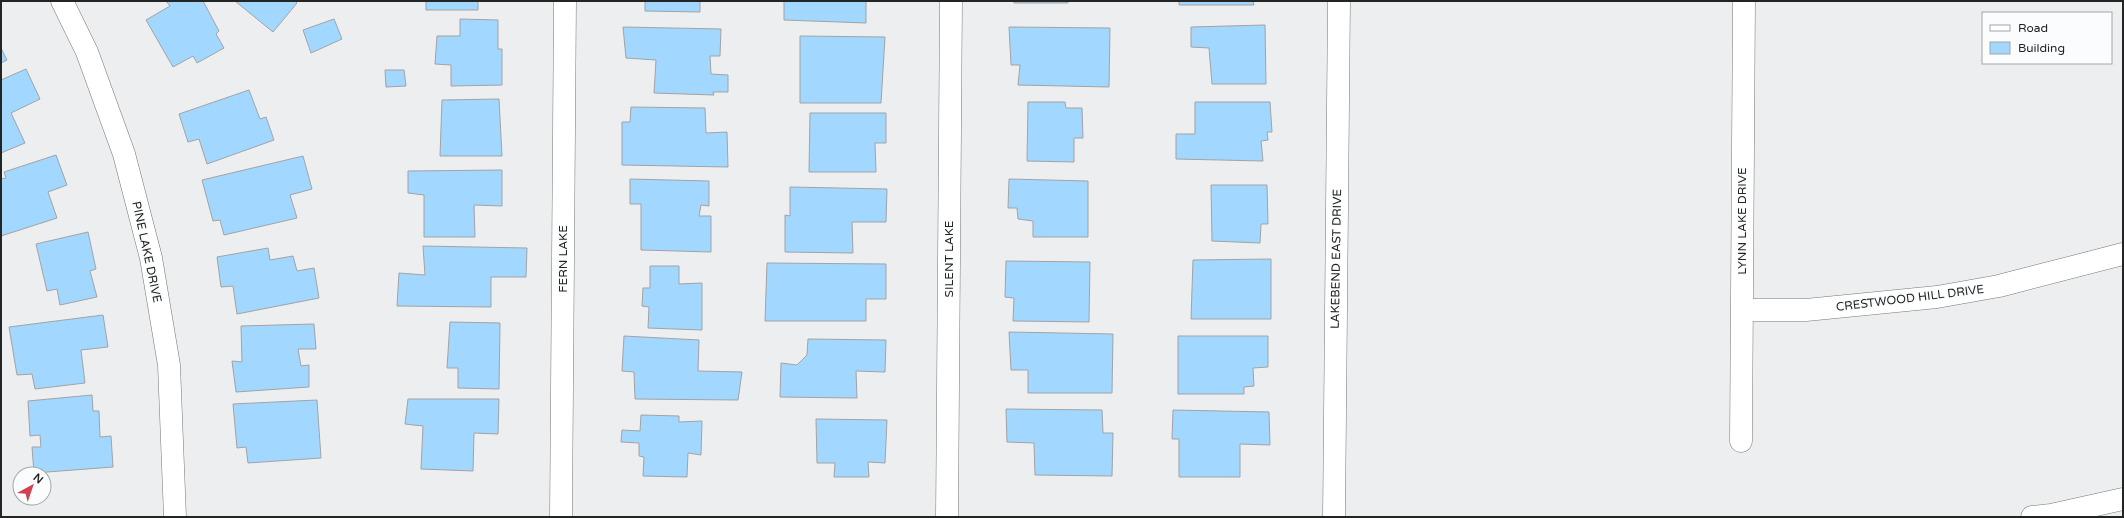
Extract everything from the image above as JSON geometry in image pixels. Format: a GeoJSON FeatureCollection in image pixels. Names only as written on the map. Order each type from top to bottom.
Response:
{"type":"FeatureCollection","features":[{"type":"Feature","properties":{"kind":"street","name":"PINE LAKE DRIVE"},"geometry":{"type":"LineString","coordinates":[[62,1],[87,52],[124,154],[151,258],[169,365],[175,517]]}},
{"type":"Feature","properties":{"kind":"street","name":"FERN LAKE"},"geometry":{"type":"LineString","coordinates":[[561,517],[564,1]]}},
{"type":"Feature","properties":{"kind":"street","name":"SILENT LAKE"},"geometry":{"type":"LineString","coordinates":[[947,517],[951,1]]}},
{"type":"Feature","properties":{"kind":"street","name":"LAKEBEND EAST DRIVE"},"geometry":{"type":"LineString","coordinates":[[1334,517],[1339,1]]}},
{"type":"Feature","properties":{"kind":"street","name":"LYNN LAKE DRIVE"},"geometry":{"type":"LineString","coordinates":[[1741,441],[1744,1]]}},
{"type":"Feature","properties":{"kind":"street","name":"CRESTWOOD HILL DRIVE"},"geometry":{"type":"LineString","coordinates":[[1742,310],[1806,310],[1937,297],[1999,286],[2123,254]]}},
{"type":"Feature","properties":{"kind":"street"},"geometry":{"type":"LineString","coordinates":[[2032,517],[2051,515],[2123,499]]}},
{"type":"Feature","properties":{"kind":"building"},"geometry":{"type":"Polygon","coordinates":[[[166,1],[203,1],[219,31],[216,34],[224,48],[197,63],[193,56],[173,67],[146,20],[170,6],[166,1]]]}},
{"type":"Feature","properties":{"kind":"building"},"geometry":{"type":"Polygon","coordinates":[[[235,1],[295,1],[297,3],[273,32],[235,1]]]}},
{"type":"Feature","properties":{"kind":"building"},"geometry":{"type":"Polygon","coordinates":[[[426,1],[478,1],[478,10],[426,10],[426,1]]]}},
{"type":"Feature","properties":{"kind":"building"},"geometry":{"type":"Polygon","coordinates":[[[645,1],[700,1],[700,12],[645,11],[645,1]]]}},
{"type":"Feature","properties":{"kind":"building"},"geometry":{"type":"Polygon","coordinates":[[[784,1],[866,1],[866,23],[784,20],[784,1]]]}},
{"type":"Feature","properties":{"kind":"building"},"geometry":{"type":"Polygon","coordinates":[[[1014,1],[1068,1],[1068,3],[1014,3],[1014,1]]]}},
{"type":"Feature","properties":{"kind":"building"},"geometry":{"type":"Polygon","coordinates":[[[1179,1],[1253,1],[1254,5],[1179,5],[1179,1]]]}},
{"type":"Feature","properties":{"kind":"building"},"geometry":{"type":"Polygon","coordinates":[[[334,19],[342,39],[311,53],[303,30],[334,19]]]}},
{"type":"Feature","properties":{"kind":"building"},"geometry":{"type":"Polygon","coordinates":[[[460,19],[498,20],[498,49],[502,49],[502,85],[451,86],[451,65],[435,64],[437,36],[460,36],[460,19]]]}},
{"type":"Feature","properties":{"kind":"building"},"geometry":{"type":"Polygon","coordinates":[[[1265,25],[1266,84],[1212,84],[1209,48],[1191,47],[1191,27],[1265,25]]]}},
{"type":"Feature","properties":{"kind":"building"},"geometry":{"type":"Polygon","coordinates":[[[623,27],[721,29],[720,56],[710,56],[711,74],[728,75],[728,92],[713,92],[714,95],[654,93],[656,60],[626,58],[623,27]]]}},
{"type":"Feature","properties":{"kind":"building"},"geometry":{"type":"Polygon","coordinates":[[[1009,27],[1110,28],[1109,87],[1018,85],[1020,65],[1011,65],[1009,27]]]}},
{"type":"Feature","properties":{"kind":"building"},"geometry":{"type":"Polygon","coordinates":[[[800,36],[885,37],[881,103],[800,103],[800,36]]]}},
{"type":"Feature","properties":{"kind":"building"},"geometry":{"type":"Polygon","coordinates":[[[1,48],[7,60],[1,63],[1,48]]]}},
{"type":"Feature","properties":{"kind":"building"},"geometry":{"type":"Polygon","coordinates":[[[26,69],[40,99],[11,113],[25,143],[1,153],[1,80],[26,69]]]}},
{"type":"Feature","properties":{"kind":"building"},"geometry":{"type":"Polygon","coordinates":[[[385,70],[404,70],[406,86],[386,87],[385,70]]]}},
{"type":"Feature","properties":{"kind":"building"},"geometry":{"type":"Polygon","coordinates":[[[249,90],[260,119],[266,117],[274,140],[207,164],[199,139],[188,142],[179,114],[249,90]]]}},
{"type":"Feature","properties":{"kind":"building"},"geometry":{"type":"Polygon","coordinates":[[[499,99],[502,156],[440,156],[442,100],[499,99]]]}},
{"type":"Feature","properties":{"kind":"building"},"geometry":{"type":"Polygon","coordinates":[[[1028,102],[1065,102],[1066,108],[1082,108],[1083,138],[1074,138],[1074,162],[1027,161],[1028,102]]]}},
{"type":"Feature","properties":{"kind":"building"},"geometry":{"type":"Polygon","coordinates":[[[1195,102],[1270,102],[1272,132],[1267,132],[1268,140],[1261,141],[1263,161],[1176,159],[1176,134],[1195,134],[1195,102]]]}},
{"type":"Feature","properties":{"kind":"building"},"geometry":{"type":"Polygon","coordinates":[[[631,107],[705,108],[706,133],[727,132],[728,167],[622,165],[622,122],[630,122],[631,107]]]}},
{"type":"Feature","properties":{"kind":"building"},"geometry":{"type":"Polygon","coordinates":[[[810,113],[886,113],[886,143],[875,143],[876,172],[809,172],[810,113]]]}},
{"type":"Feature","properties":{"kind":"building"},"geometry":{"type":"Polygon","coordinates":[[[56,155],[67,185],[48,192],[57,218],[1,236],[1,179],[6,178],[4,172],[56,155]]]}},
{"type":"Feature","properties":{"kind":"building"},"geometry":{"type":"Polygon","coordinates":[[[303,156],[312,189],[290,195],[297,218],[224,235],[220,220],[213,221],[202,180],[303,156]]]}},
{"type":"Feature","properties":{"kind":"building"},"geometry":{"type":"Polygon","coordinates":[[[502,170],[502,206],[474,205],[475,237],[424,237],[424,195],[408,193],[408,171],[502,170]]]}},
{"type":"Feature","properties":{"kind":"building"},"geometry":{"type":"Polygon","coordinates":[[[630,179],[709,181],[709,206],[701,205],[699,216],[711,216],[711,252],[641,250],[641,204],[630,204],[630,179]]]}},
{"type":"Feature","properties":{"kind":"building"},"geometry":{"type":"Polygon","coordinates":[[[1009,179],[1088,181],[1088,237],[1033,237],[1033,221],[1018,219],[1017,208],[1008,208],[1009,179]]]}},
{"type":"Feature","properties":{"kind":"building"},"geometry":{"type":"Polygon","coordinates":[[[1211,185],[1267,185],[1268,224],[1261,224],[1260,243],[1212,241],[1211,185]]]}},
{"type":"Feature","properties":{"kind":"building"},"geometry":{"type":"Polygon","coordinates":[[[790,187],[887,189],[886,222],[852,222],[853,253],[785,252],[785,215],[790,216],[790,187]]]}},
{"type":"Feature","properties":{"kind":"building"},"geometry":{"type":"Polygon","coordinates":[[[88,232],[96,269],[90,271],[97,297],[60,305],[57,289],[47,291],[36,244],[88,232]]]}},
{"type":"Feature","properties":{"kind":"building"},"geometry":{"type":"Polygon","coordinates":[[[423,246],[527,248],[526,277],[491,277],[491,307],[397,306],[399,273],[425,275],[423,246]]]}},
{"type":"Feature","properties":{"kind":"building"},"geometry":{"type":"Polygon","coordinates":[[[268,248],[270,260],[293,256],[297,271],[314,268],[319,298],[237,314],[233,286],[221,287],[217,257],[268,248]]]}},
{"type":"Feature","properties":{"kind":"building"},"geometry":{"type":"Polygon","coordinates":[[[1271,259],[1271,319],[1191,319],[1193,260],[1271,259]]]}},
{"type":"Feature","properties":{"kind":"building"},"geometry":{"type":"Polygon","coordinates":[[[1006,261],[1090,262],[1089,322],[1013,321],[1014,298],[1005,297],[1006,261]]]}},
{"type":"Feature","properties":{"kind":"building"},"geometry":{"type":"Polygon","coordinates":[[[767,263],[886,264],[886,299],[866,299],[866,321],[765,321],[767,263]]]}},
{"type":"Feature","properties":{"kind":"building"},"geometry":{"type":"Polygon","coordinates":[[[650,266],[679,266],[679,284],[702,283],[702,330],[648,328],[649,307],[642,306],[643,288],[650,288],[650,266]]]}},
{"type":"Feature","properties":{"kind":"building"},"geometry":{"type":"Polygon","coordinates":[[[103,315],[108,347],[81,350],[85,383],[35,389],[32,374],[17,375],[9,327],[103,315]]]}},
{"type":"Feature","properties":{"kind":"building"},"geometry":{"type":"Polygon","coordinates":[[[450,322],[500,323],[499,389],[458,388],[458,368],[447,368],[450,322]]]}},
{"type":"Feature","properties":{"kind":"building"},"geometry":{"type":"Polygon","coordinates":[[[314,324],[316,349],[298,349],[301,366],[309,365],[309,387],[236,392],[232,361],[242,362],[241,326],[314,324]]]}},
{"type":"Feature","properties":{"kind":"building"},"geometry":{"type":"Polygon","coordinates":[[[1009,332],[1113,334],[1112,393],[1028,393],[1028,370],[1011,370],[1009,332]]]}},
{"type":"Feature","properties":{"kind":"building"},"geometry":{"type":"Polygon","coordinates":[[[624,336],[699,340],[698,371],[742,372],[738,400],[635,399],[634,372],[622,371],[624,336]]]}},
{"type":"Feature","properties":{"kind":"building"},"geometry":{"type":"Polygon","coordinates":[[[1178,336],[1268,336],[1268,367],[1253,368],[1254,386],[1244,387],[1244,394],[1178,394],[1178,336]]]}},
{"type":"Feature","properties":{"kind":"building"},"geometry":{"type":"Polygon","coordinates":[[[808,339],[886,340],[885,372],[856,371],[857,398],[780,397],[781,363],[797,365],[807,355],[808,339]]]}},
{"type":"Feature","properties":{"kind":"building"},"geometry":{"type":"Polygon","coordinates":[[[92,395],[93,411],[99,411],[100,437],[111,436],[113,467],[52,472],[52,466],[33,466],[32,447],[41,447],[40,435],[30,436],[28,401],[92,395]]]}},
{"type":"Feature","properties":{"kind":"building"},"geometry":{"type":"Polygon","coordinates":[[[408,399],[499,399],[498,434],[474,433],[473,471],[421,469],[423,426],[405,424],[408,399]]]}},
{"type":"Feature","properties":{"kind":"building"},"geometry":{"type":"Polygon","coordinates":[[[317,400],[321,458],[248,463],[246,447],[237,448],[233,404],[317,400]]]}},
{"type":"Feature","properties":{"kind":"building"},"geometry":{"type":"Polygon","coordinates":[[[1006,409],[1102,410],[1103,433],[1113,433],[1112,476],[1035,475],[1034,443],[1007,442],[1006,409]]]}},
{"type":"Feature","properties":{"kind":"building"},"geometry":{"type":"Polygon","coordinates":[[[1173,410],[1269,412],[1270,445],[1240,444],[1240,477],[1179,477],[1179,439],[1172,439],[1173,410]]]}},
{"type":"Feature","properties":{"kind":"building"},"geometry":{"type":"Polygon","coordinates":[[[641,415],[679,416],[679,422],[702,421],[701,455],[688,453],[687,477],[643,476],[644,457],[639,456],[639,443],[621,442],[622,430],[640,431],[641,415]]]}},
{"type":"Feature","properties":{"kind":"building"},"geometry":{"type":"Polygon","coordinates":[[[816,419],[887,420],[885,463],[868,462],[869,477],[834,477],[835,463],[817,463],[816,419]]]}}]}
